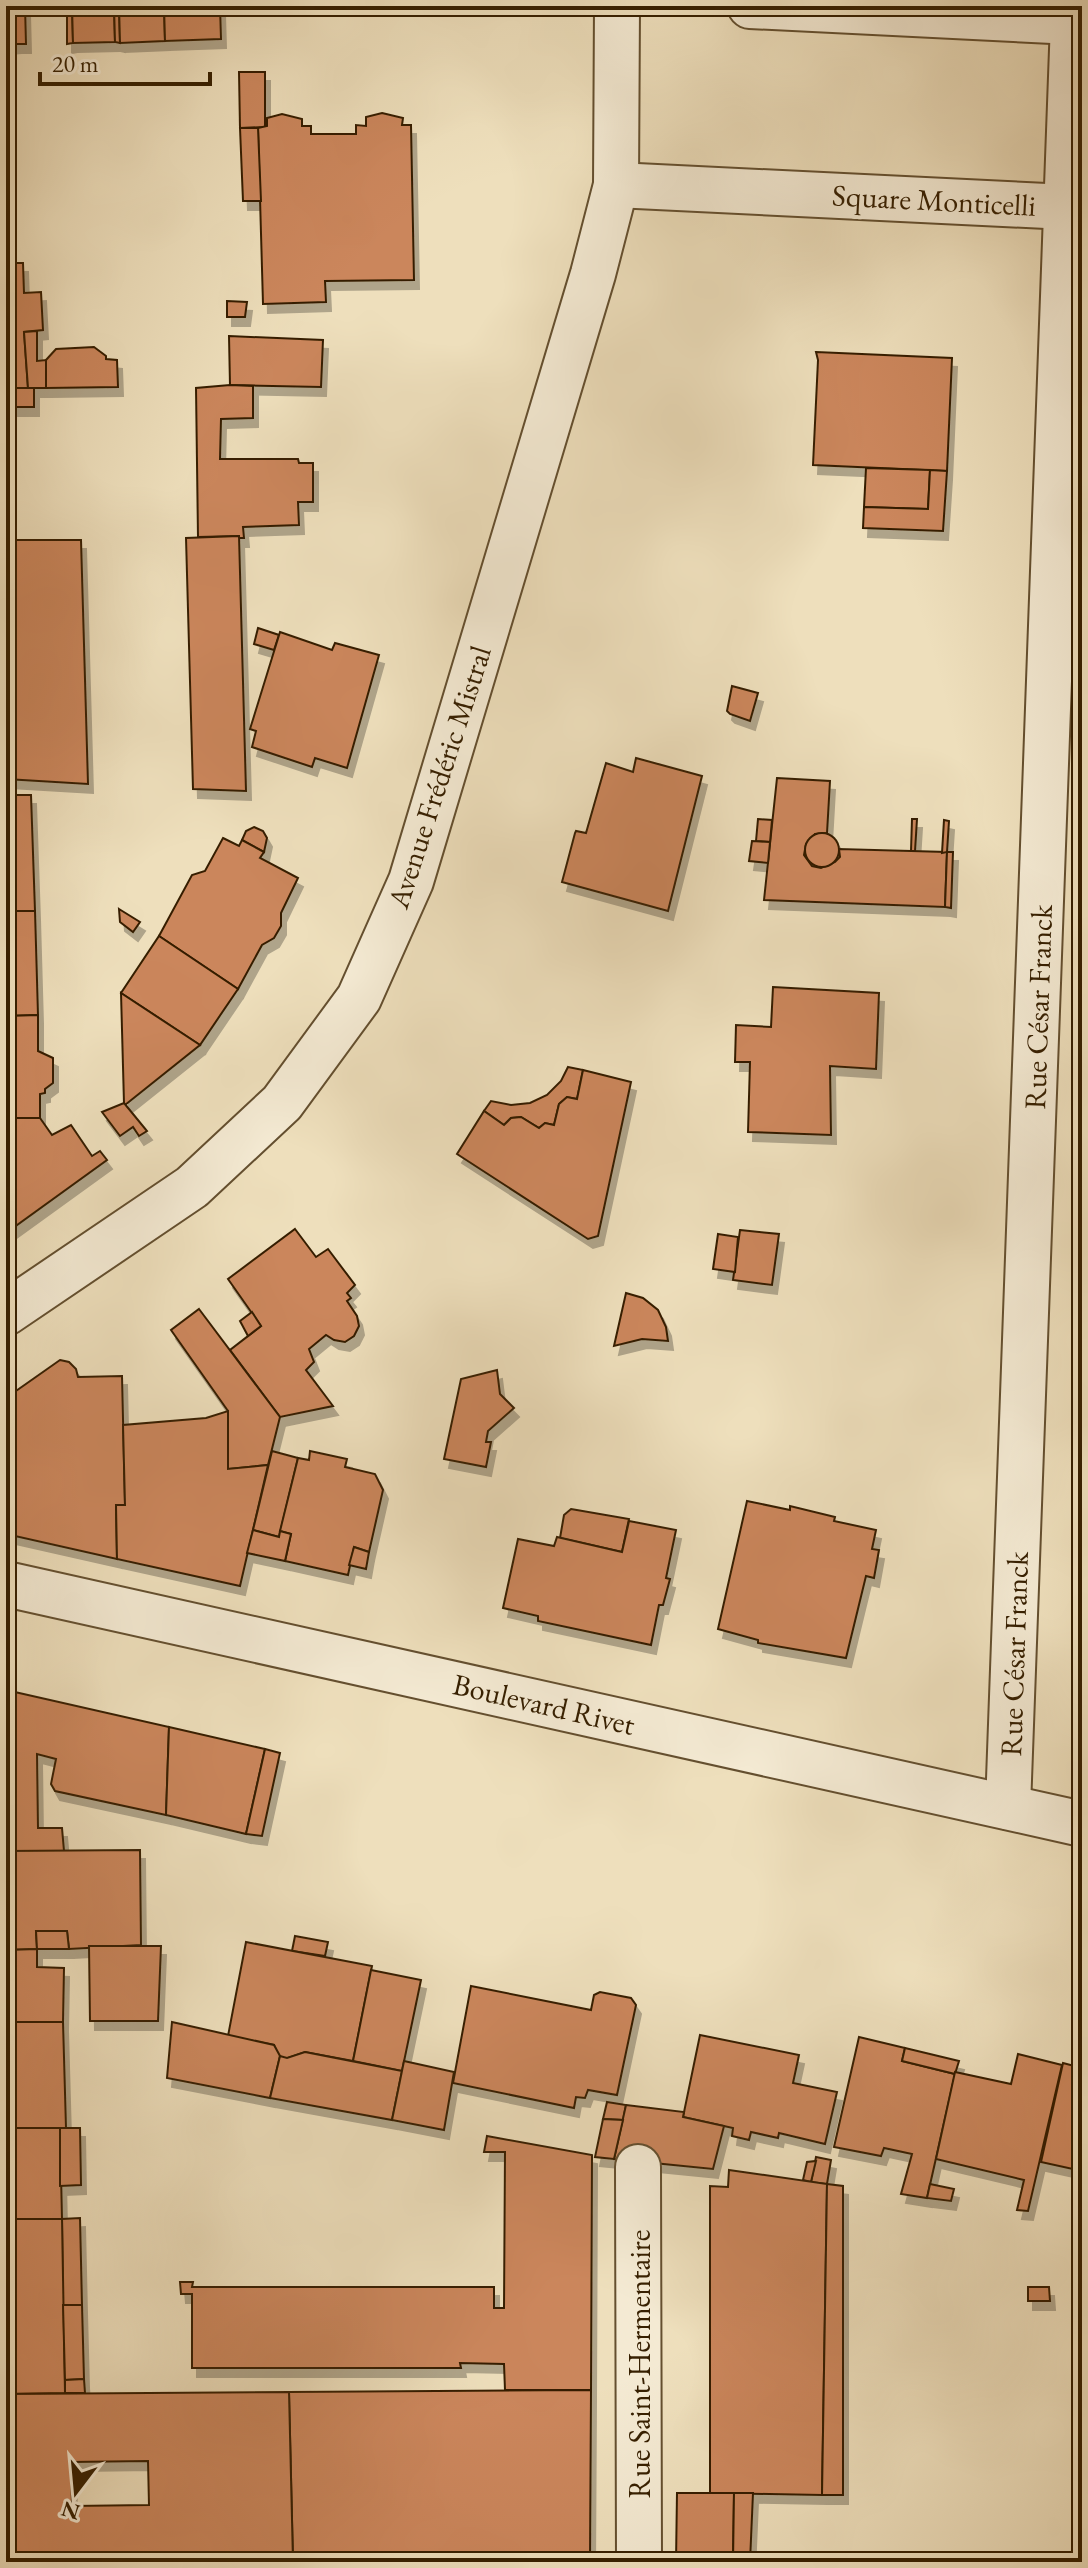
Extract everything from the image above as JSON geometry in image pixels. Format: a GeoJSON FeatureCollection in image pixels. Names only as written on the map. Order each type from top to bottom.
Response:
{"type":"FeatureCollection","features":[{"type":"Feature","properties":{"kind":"street"},"geometry":{"type":"LineString","coordinates":[[616,185],[617,6]]}},
{"type":"Feature","properties":{"kind":"street","name":"Square Monticelli"},"geometry":{"type":"LineString","coordinates":[[616,185],[1067,207],[1076,110],[1075,14],[750,6]]}},
{"type":"Feature","properties":{"kind":"street","name":"Avenue Frédéric Mistral"},"geometry":{"type":"LineString","coordinates":[[6,1313],[192,1187],[282,1103],[359,998],[411,881],[593,274],[616,185]]}},
{"type":"Feature","properties":{"kind":"street","name":"Rue César Franck"},"geometry":{"type":"LineString","coordinates":[[1008,1807],[1067,207]]}},
{"type":"Feature","properties":{"kind":"street","name":"Boulevard Rivet"},"geometry":{"type":"LineString","coordinates":[[6,1584],[1082,1824]]}},
{"type":"Feature","properties":{"kind":"street","name":"Rue Saint-Hermentaire"},"geometry":{"type":"LineString","coordinates":[[638,2167],[639,2562]]}},
{"type":"Feature","properties":{"kind":"building"},"geometry":{"type":"Polygon","coordinates":[[[6,6],[15,6],[16,44],[6,45],[6,6]]]}},
{"type":"Feature","properties":{"kind":"building"},"geometry":{"type":"Polygon","coordinates":[[[15,6],[25,6],[26,44],[16,44],[15,6]]]}},
{"type":"Feature","properties":{"kind":"building"},"geometry":{"type":"Polygon","coordinates":[[[67,6],[72,6],[73,43],[67,44],[67,6]]]}},
{"type":"Feature","properties":{"kind":"building"},"geometry":{"type":"Polygon","coordinates":[[[72,6],[114,6],[115,42],[73,43],[72,6]]]}},
{"type":"Feature","properties":{"kind":"building"},"geometry":{"type":"Polygon","coordinates":[[[114,6],[119,6],[120,43],[115,42],[114,6]]]}},
{"type":"Feature","properties":{"kind":"building"},"geometry":{"type":"Polygon","coordinates":[[[119,6],[164,6],[165,41],[120,43],[119,6]]]}},
{"type":"Feature","properties":{"kind":"building"},"geometry":{"type":"Polygon","coordinates":[[[164,6],[220,6],[221,39],[165,41],[164,6]]]}},
{"type":"Feature","properties":{"kind":"building"},"geometry":{"type":"Polygon","coordinates":[[[239,72],[265,72],[265,127],[240,128],[239,72]]]}},
{"type":"Feature","properties":{"kind":"building"},"geometry":{"type":"Polygon","coordinates":[[[382,113],[403,118],[402,125],[411,125],[414,280],[325,281],[326,302],[263,304],[258,128],[267,126],[267,118],[282,114],[302,119],[302,126],[311,126],[311,134],[356,134],[356,125],[366,126],[366,117],[382,113]]]}},
{"type":"Feature","properties":{"kind":"building"},"geometry":{"type":"Polygon","coordinates":[[[240,128],[258,128],[261,201],[243,201],[240,128]]]}},
{"type":"Feature","properties":{"kind":"building"},"geometry":{"type":"Polygon","coordinates":[[[6,263],[23,263],[24,293],[41,292],[43,330],[24,332],[28,388],[6,388],[6,263]]]}},
{"type":"Feature","properties":{"kind":"building"},"geometry":{"type":"Polygon","coordinates":[[[227,301],[247,302],[245,317],[227,317],[227,301]]]}},
{"type":"Feature","properties":{"kind":"building"},"geometry":{"type":"Polygon","coordinates":[[[37,331],[37,361],[46,360],[46,388],[28,388],[24,332],[37,331]]]}},
{"type":"Feature","properties":{"kind":"building"},"geometry":{"type":"Polygon","coordinates":[[[229,336],[323,340],[321,387],[230,385],[229,336]]]}},
{"type":"Feature","properties":{"kind":"building"},"geometry":{"type":"Polygon","coordinates":[[[94,347],[106,359],[117,360],[118,387],[46,388],[46,360],[56,349],[94,347]]]}},
{"type":"Feature","properties":{"kind":"building"},"geometry":{"type":"Polygon","coordinates":[[[816,352],[952,358],[947,471],[813,465],[816,352]]]}},
{"type":"Feature","properties":{"kind":"building"},"geometry":{"type":"Polygon","coordinates":[[[253,386],[253,418],[221,419],[220,459],[298,459],[299,463],[313,463],[313,502],[298,502],[299,525],[243,527],[244,538],[198,537],[196,388],[253,386]]]}},
{"type":"Feature","properties":{"kind":"building"},"geometry":{"type":"Polygon","coordinates":[[[6,388],[34,388],[34,407],[6,407],[6,388]]]}},
{"type":"Feature","properties":{"kind":"building"},"geometry":{"type":"Polygon","coordinates":[[[866,468],[930,470],[928,509],[864,507],[866,468]]]}},
{"type":"Feature","properties":{"kind":"building"},"geometry":{"type":"Polygon","coordinates":[[[930,470],[947,471],[943,531],[863,528],[864,507],[928,509],[930,470]]]}},
{"type":"Feature","properties":{"kind":"building"},"geometry":{"type":"Polygon","coordinates":[[[239,536],[246,791],[193,789],[186,538],[239,536]]]}},
{"type":"Feature","properties":{"kind":"building"},"geometry":{"type":"Polygon","coordinates":[[[6,540],[81,540],[88,784],[6,779],[6,540]]]}},
{"type":"Feature","properties":{"kind":"building"},"geometry":{"type":"Polygon","coordinates":[[[258,628],[279,635],[274,650],[254,644],[258,628]]]}},
{"type":"Feature","properties":{"kind":"building"},"geometry":{"type":"Polygon","coordinates":[[[280,632],[332,650],[335,643],[379,655],[347,768],[315,758],[312,767],[252,747],[256,731],[250,729],[280,632]]]}},
{"type":"Feature","properties":{"kind":"building"},"geometry":{"type":"Polygon","coordinates":[[[732,686],[758,693],[750,721],[727,711],[732,686]]]}},
{"type":"Feature","properties":{"kind":"building"},"geometry":{"type":"Polygon","coordinates":[[[636,758],[702,776],[668,911],[562,882],[575,833],[586,833],[606,763],[633,772],[636,758]]]}},
{"type":"Feature","properties":{"kind":"building"},"geometry":{"type":"Polygon","coordinates":[[[777,778],[830,781],[827,833],[815,834],[806,844],[804,855],[812,866],[821,868],[835,862],[840,857],[839,849],[947,852],[945,907],[764,900],[777,778]]]}},
{"type":"Feature","properties":{"kind":"building"},"geometry":{"type":"Polygon","coordinates":[[[6,795],[31,795],[35,911],[6,911],[6,795]]]}},
{"type":"Feature","properties":{"kind":"building"},"geometry":{"type":"Polygon","coordinates":[[[758,819],[772,820],[770,842],[756,841],[758,819]]]}},
{"type":"Feature","properties":{"kind":"building"},"geometry":{"type":"Polygon","coordinates":[[[912,819],[917,819],[915,851],[911,851],[912,819]]]}},
{"type":"Feature","properties":{"kind":"building"},"geometry":{"type":"Polygon","coordinates":[[[944,820],[949,821],[947,852],[942,853],[944,820]]]}},
{"type":"Feature","properties":{"kind":"building"},"geometry":{"type":"Polygon","coordinates":[[[254,827],[263,831],[267,838],[264,852],[242,840],[246,831],[254,827]]]}},
{"type":"Feature","properties":{"kind":"building"},"geometry":{"type":"Polygon","coordinates":[[[822,833],[834,838],[839,850],[834,862],[822,867],[810,862],[805,850],[810,838],[822,833]]]}},
{"type":"Feature","properties":{"kind":"building"},"geometry":{"type":"Polygon","coordinates":[[[223,838],[239,846],[242,840],[264,852],[260,858],[298,878],[281,913],[281,926],[274,938],[262,945],[238,989],[159,936],[192,875],[205,871],[223,838]]]}},
{"type":"Feature","properties":{"kind":"building"},"geometry":{"type":"Polygon","coordinates":[[[752,841],[770,842],[768,863],[749,861],[752,841]]]}},
{"type":"Feature","properties":{"kind":"building"},"geometry":{"type":"Polygon","coordinates":[[[947,852],[953,852],[951,908],[945,907],[947,852]]]}},
{"type":"Feature","properties":{"kind":"building"},"geometry":{"type":"Polygon","coordinates":[[[119,909],[140,922],[133,932],[120,922],[119,909]]]}},
{"type":"Feature","properties":{"kind":"building"},"geometry":{"type":"Polygon","coordinates":[[[6,911],[35,911],[38,1015],[6,1016],[6,911]]]}},
{"type":"Feature","properties":{"kind":"building"},"geometry":{"type":"Polygon","coordinates":[[[159,936],[238,989],[200,1045],[121,993],[159,936]]]}},
{"type":"Feature","properties":{"kind":"building"},"geometry":{"type":"Polygon","coordinates":[[[773,987],[879,993],[876,1069],[830,1066],[831,1135],[748,1132],[750,1062],[735,1062],[736,1025],[771,1027],[773,987]]]}},
{"type":"Feature","properties":{"kind":"building"},"geometry":{"type":"Polygon","coordinates":[[[121,993],[200,1045],[125,1105],[124,1103],[121,993]]]}},
{"type":"Feature","properties":{"kind":"building"},"geometry":{"type":"Polygon","coordinates":[[[38,1015],[38,1051],[53,1058],[53,1083],[45,1089],[45,1093],[40,1094],[40,1118],[6,1118],[6,1016],[38,1015]]]}},
{"type":"Feature","properties":{"kind":"building"},"geometry":{"type":"Polygon","coordinates":[[[568,1067],[583,1070],[577,1099],[567,1097],[559,1104],[554,1125],[545,1123],[539,1128],[521,1117],[511,1118],[504,1125],[484,1111],[491,1101],[511,1105],[530,1103],[547,1095],[561,1081],[568,1067]]]}},
{"type":"Feature","properties":{"kind":"building"},"geometry":{"type":"Polygon","coordinates":[[[583,1070],[631,1082],[598,1236],[588,1239],[457,1154],[484,1111],[504,1125],[511,1118],[521,1117],[539,1128],[545,1123],[554,1125],[559,1104],[567,1097],[577,1099],[583,1070]]]}},
{"type":"Feature","properties":{"kind":"building"},"geometry":{"type":"Polygon","coordinates":[[[124,1103],[147,1131],[139,1136],[133,1127],[120,1136],[102,1112],[124,1103]]]}},
{"type":"Feature","properties":{"kind":"building"},"geometry":{"type":"Polygon","coordinates":[[[6,1118],[40,1118],[52,1135],[71,1125],[92,1156],[100,1151],[107,1160],[6,1233],[6,1118]]]}},
{"type":"Feature","properties":{"kind":"building"},"geometry":{"type":"Polygon","coordinates":[[[295,1229],[316,1257],[328,1249],[355,1285],[347,1293],[351,1298],[347,1301],[357,1316],[359,1326],[354,1336],[345,1342],[326,1335],[309,1349],[314,1362],[306,1370],[333,1406],[280,1417],[230,1350],[261,1326],[228,1279],[295,1229]]]}},
{"type":"Feature","properties":{"kind":"building"},"geometry":{"type":"Polygon","coordinates":[[[740,1230],[779,1234],[772,1285],[733,1280],[740,1230]]]}},
{"type":"Feature","properties":{"kind":"building"},"geometry":{"type":"Polygon","coordinates":[[[718,1234],[738,1237],[735,1272],[713,1269],[718,1234]]]}},
{"type":"Feature","properties":{"kind":"building"},"geometry":{"type":"Polygon","coordinates":[[[626,1293],[643,1298],[658,1310],[668,1341],[642,1339],[614,1346],[626,1293]]]}},
{"type":"Feature","properties":{"kind":"building"},"geometry":{"type":"Polygon","coordinates":[[[199,1309],[280,1417],[268,1465],[228,1469],[228,1411],[171,1330],[199,1309]]]}},
{"type":"Feature","properties":{"kind":"building"},"geometry":{"type":"Polygon","coordinates":[[[252,1312],[261,1326],[248,1336],[240,1321],[252,1312]]]}},
{"type":"Feature","properties":{"kind":"building"},"geometry":{"type":"Polygon","coordinates":[[[60,1360],[69,1362],[76,1369],[78,1377],[122,1376],[125,1505],[116,1505],[117,1559],[6,1534],[6,1398],[60,1360]]]}},
{"type":"Feature","properties":{"kind":"building"},"geometry":{"type":"Polygon","coordinates":[[[497,1370],[500,1394],[514,1408],[488,1431],[486,1442],[491,1442],[486,1467],[444,1459],[461,1379],[497,1370]]]}},
{"type":"Feature","properties":{"kind":"building"},"geometry":{"type":"Polygon","coordinates":[[[228,1411],[228,1469],[268,1465],[240,1586],[117,1559],[116,1505],[125,1505],[123,1425],[206,1418],[228,1411]]]}},
{"type":"Feature","properties":{"kind":"building"},"geometry":{"type":"Polygon","coordinates":[[[272,1451],[298,1458],[279,1537],[253,1530],[272,1451]]]}},
{"type":"Feature","properties":{"kind":"building"},"geometry":{"type":"Polygon","coordinates":[[[310,1451],[347,1459],[345,1467],[375,1474],[383,1490],[369,1552],[354,1547],[348,1575],[285,1561],[291,1534],[280,1531],[298,1458],[309,1460],[310,1451]]]}},
{"type":"Feature","properties":{"kind":"building"},"geometry":{"type":"Polygon","coordinates":[[[747,1501],[790,1510],[790,1506],[835,1517],[834,1521],[876,1530],[872,1549],[879,1550],[874,1578],[866,1576],[846,1658],[758,1643],[758,1640],[718,1629],[747,1501]]]}},
{"type":"Feature","properties":{"kind":"building"},"geometry":{"type":"Polygon","coordinates":[[[571,1509],[629,1519],[622,1552],[560,1538],[564,1515],[571,1509]]]}},
{"type":"Feature","properties":{"kind":"building"},"geometry":{"type":"Polygon","coordinates":[[[629,1521],[676,1530],[666,1578],[670,1579],[663,1605],[659,1605],[651,1645],[538,1621],[538,1616],[503,1608],[518,1539],[554,1546],[557,1537],[622,1552],[629,1521]]]}},
{"type":"Feature","properties":{"kind":"building"},"geometry":{"type":"Polygon","coordinates":[[[253,1530],[279,1537],[280,1531],[291,1534],[285,1561],[247,1553],[253,1530]]]}},
{"type":"Feature","properties":{"kind":"building"},"geometry":{"type":"Polygon","coordinates":[[[354,1547],[369,1552],[366,1569],[349,1565],[354,1547]]]}},
{"type":"Feature","properties":{"kind":"building"},"geometry":{"type":"Polygon","coordinates":[[[6,1690],[169,1727],[166,1815],[55,1791],[51,1784],[56,1759],[37,1754],[38,1828],[62,1828],[64,1851],[6,1851],[6,1690]]]}},
{"type":"Feature","properties":{"kind":"building"},"geometry":{"type":"Polygon","coordinates":[[[169,1727],[265,1749],[246,1834],[166,1815],[169,1727]]]}},
{"type":"Feature","properties":{"kind":"building"},"geometry":{"type":"Polygon","coordinates":[[[265,1749],[280,1753],[262,1836],[246,1834],[265,1749]]]}},
{"type":"Feature","properties":{"kind":"building"},"geometry":{"type":"Polygon","coordinates":[[[140,1850],[141,1945],[69,1949],[67,1931],[36,1931],[37,1949],[6,1950],[6,1851],[140,1850]]]}},
{"type":"Feature","properties":{"kind":"building"},"geometry":{"type":"Polygon","coordinates":[[[36,1931],[67,1931],[69,1949],[37,1949],[36,1931]]]}},
{"type":"Feature","properties":{"kind":"building"},"geometry":{"type":"Polygon","coordinates":[[[295,1936],[328,1942],[325,1956],[292,1951],[295,1936]]]}},
{"type":"Feature","properties":{"kind":"building"},"geometry":{"type":"Polygon","coordinates":[[[246,1942],[372,1966],[353,2061],[305,2052],[285,2059],[278,2055],[274,2045],[228,2036],[246,1942]]]}},
{"type":"Feature","properties":{"kind":"building"},"geometry":{"type":"Polygon","coordinates":[[[89,1946],[161,1946],[158,2021],[90,2021],[89,1946]]]}},
{"type":"Feature","properties":{"kind":"building"},"geometry":{"type":"Polygon","coordinates":[[[37,1949],[37,1967],[64,1968],[63,2022],[6,2022],[6,1950],[37,1949]]]}},
{"type":"Feature","properties":{"kind":"building"},"geometry":{"type":"Polygon","coordinates":[[[371,1970],[421,1980],[402,2071],[353,2061],[371,1970]]]}},
{"type":"Feature","properties":{"kind":"building"},"geometry":{"type":"Polygon","coordinates":[[[471,1986],[591,2010],[594,1995],[600,1992],[631,1998],[636,2005],[617,2095],[588,2090],[585,2098],[576,2097],[574,2108],[453,2083],[471,1986]]]}},
{"type":"Feature","properties":{"kind":"building"},"geometry":{"type":"Polygon","coordinates":[[[6,2022],[63,2022],[66,2128],[6,2128],[6,2022]]]}},
{"type":"Feature","properties":{"kind":"building"},"geometry":{"type":"Polygon","coordinates":[[[172,2022],[274,2045],[280,2056],[270,2098],[167,2078],[172,2022]]]}},
{"type":"Feature","properties":{"kind":"building"},"geometry":{"type":"Polygon","coordinates":[[[700,2035],[799,2055],[793,2083],[837,2092],[825,2144],[779,2133],[778,2138],[751,2132],[749,2140],[732,2136],[733,2128],[683,2117],[700,2035]]]}},
{"type":"Feature","properties":{"kind":"building"},"geometry":{"type":"Polygon","coordinates":[[[859,2037],[905,2048],[902,2061],[955,2074],[927,2198],[901,2194],[912,2154],[884,2148],[881,2156],[834,2147],[859,2037]]]}},
{"type":"Feature","properties":{"kind":"building"},"geometry":{"type":"Polygon","coordinates":[[[905,2048],[959,2061],[955,2074],[902,2061],[905,2048]]]}},
{"type":"Feature","properties":{"kind":"building"},"geometry":{"type":"Polygon","coordinates":[[[305,2052],[402,2071],[392,2120],[270,2098],[280,2056],[287,2058],[305,2052]]]}},
{"type":"Feature","properties":{"kind":"building"},"geometry":{"type":"Polygon","coordinates":[[[1018,2054],[1062,2065],[1028,2211],[1017,2210],[1024,2180],[936,2159],[955,2072],[1011,2084],[1018,2054]]]}},
{"type":"Feature","properties":{"kind":"building"},"geometry":{"type":"Polygon","coordinates":[[[404,2061],[454,2072],[444,2130],[392,2120],[404,2061]]]}},
{"type":"Feature","properties":{"kind":"building"},"geometry":{"type":"Polygon","coordinates":[[[1063,2063],[1082,2068],[1082,2171],[1041,2162],[1063,2063]]]}},
{"type":"Feature","properties":{"kind":"building"},"geometry":{"type":"Polygon","coordinates":[[[607,2102],[626,2105],[623,2120],[603,2119],[607,2102]]]}},
{"type":"Feature","properties":{"kind":"building"},"geometry":{"type":"Polygon","coordinates":[[[626,2105],[684,2112],[683,2117],[724,2126],[713,2169],[614,2159],[626,2105]]]}},
{"type":"Feature","properties":{"kind":"building"},"geometry":{"type":"Polygon","coordinates":[[[603,2119],[623,2120],[614,2159],[595,2157],[603,2119]]]}},
{"type":"Feature","properties":{"kind":"building"},"geometry":{"type":"Polygon","coordinates":[[[6,2128],[60,2128],[62,2219],[6,2219],[6,2128]]]}},
{"type":"Feature","properties":{"kind":"building"},"geometry":{"type":"Polygon","coordinates":[[[60,2128],[80,2128],[81,2185],[60,2186],[60,2128]]]}},
{"type":"Feature","properties":{"kind":"building"},"geometry":{"type":"Polygon","coordinates":[[[487,2136],[592,2155],[591,2390],[505,2390],[504,2364],[460,2363],[461,2368],[192,2368],[192,2294],[181,2294],[180,2282],[193,2282],[192,2287],[494,2287],[494,2308],[504,2308],[505,2152],[484,2152],[487,2136]]]}},
{"type":"Feature","properties":{"kind":"building"},"geometry":{"type":"Polygon","coordinates":[[[816,2157],[831,2160],[827,2184],[811,2182],[816,2157]]]}},
{"type":"Feature","properties":{"kind":"building"},"geometry":{"type":"Polygon","coordinates":[[[816,2161],[811,2182],[803,2180],[807,2162],[816,2161]]]}},
{"type":"Feature","properties":{"kind":"building"},"geometry":{"type":"Polygon","coordinates":[[[729,2170],[827,2184],[822,2495],[710,2493],[710,2186],[728,2187],[729,2170]]]}},
{"type":"Feature","properties":{"kind":"building"},"geometry":{"type":"Polygon","coordinates":[[[827,2184],[843,2186],[843,2495],[822,2495],[827,2184]]]}},
{"type":"Feature","properties":{"kind":"building"},"geometry":{"type":"Polygon","coordinates":[[[930,2184],[954,2189],[951,2201],[927,2198],[930,2184]]]}},
{"type":"Feature","properties":{"kind":"building"},"geometry":{"type":"Polygon","coordinates":[[[80,2218],[82,2305],[63,2305],[62,2219],[80,2218]]]}},
{"type":"Feature","properties":{"kind":"building"},"geometry":{"type":"Polygon","coordinates":[[[6,2219],[62,2219],[65,2393],[6,2394],[6,2219]]]}},
{"type":"Feature","properties":{"kind":"building"},"geometry":{"type":"Polygon","coordinates":[[[1028,2287],[1049,2287],[1050,2301],[1028,2301],[1028,2287]]]}},
{"type":"Feature","properties":{"kind":"building"},"geometry":{"type":"Polygon","coordinates":[[[63,2305],[82,2305],[84,2379],[65,2380],[63,2305]]]}},
{"type":"Feature","properties":{"kind":"building"},"geometry":{"type":"Polygon","coordinates":[[[84,2379],[85,2393],[65,2393],[65,2380],[84,2379]]]}},
{"type":"Feature","properties":{"kind":"building"},"geometry":{"type":"Polygon","coordinates":[[[591,2390],[590,2562],[293,2562],[289,2392],[591,2390]]]}},
{"type":"Feature","properties":{"kind":"building"},"geometry":{"type":"Polygon","coordinates":[[[289,2392],[293,2562],[6,2562],[6,2394],[289,2392]],[[148,2461],[71,2462],[72,2506],[149,2505],[148,2461]]]}},
{"type":"Feature","properties":{"kind":"building"},"geometry":{"type":"Polygon","coordinates":[[[677,2493],[734,2493],[733,2562],[676,2562],[677,2493]]]}},
{"type":"Feature","properties":{"kind":"building"},"geometry":{"type":"Polygon","coordinates":[[[734,2493],[753,2493],[750,2562],[733,2562],[734,2493]]]}}]}
